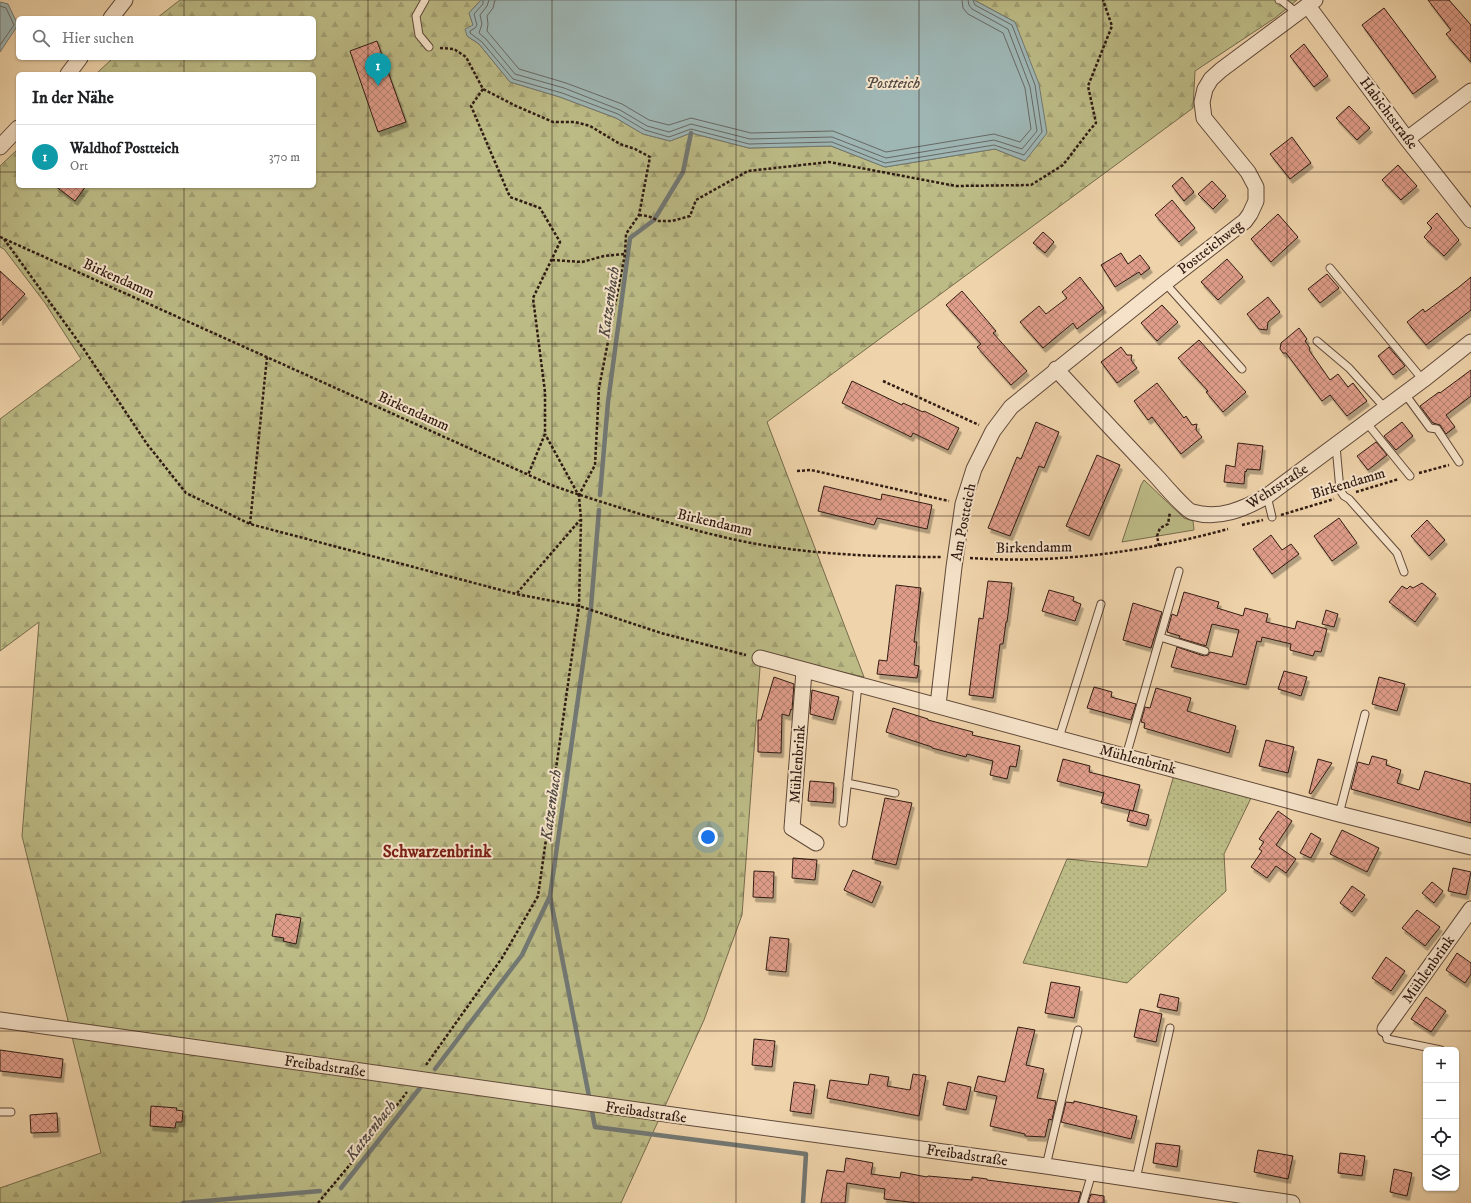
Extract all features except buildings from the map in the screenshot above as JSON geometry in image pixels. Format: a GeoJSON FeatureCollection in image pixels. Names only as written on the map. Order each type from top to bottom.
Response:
{"type":"FeatureCollection","features":[{"type":"Feature","properties":{"kind":"street"},"geometry":{"type":"LineString","coordinates":[[113,16],[125,0]]}},
{"type":"Feature","properties":{"kind":"street","name":"Habichtstraße"},"geometry":{"type":"LineString","coordinates":[[1306,6],[1471,220]]}},
{"type":"Feature","properties":{"kind":"street","name":"Postteichweg"},"geometry":{"type":"LineString","coordinates":[[1056,369],[1165,282],[1245,221],[1250,214],[1256,201],[1256,187],[1248,172],[1204,118],[1202,102],[1205,89],[1211,79],[1221,70],[1306,6]]}},
{"type":"Feature","properties":{"kind":"street"},"geometry":{"type":"LineString","coordinates":[[70,72],[78,60]]}},
{"type":"Feature","properties":{"kind":"street"},"geometry":{"type":"LineString","coordinates":[[1408,139],[1471,91]]}},
{"type":"Feature","properties":{"kind":"street"},"geometry":{"type":"LineString","coordinates":[[0,147],[16,130]]}},
{"type":"Feature","properties":{"kind":"street","name":"Wehrstraße"},"geometry":{"type":"LineString","coordinates":[[1056,369],[1191,512],[1211,514],[1233,512],[1267,496],[1405,394],[1471,342]]}},
{"type":"Feature","properties":{"kind":"street","name":"Am Postteich"},"geometry":{"type":"LineString","coordinates":[[938,705],[955,557],[963,504],[974,470],[992,431],[1011,407],[1056,369]]}},
{"type":"Feature","properties":{"kind":"street","name":"Mühlenbrink"},"geometry":{"type":"LineString","coordinates":[[760,658],[1339,814],[1471,847]]}},
{"type":"Feature","properties":{"kind":"street","name":"Mühlenbrink"},"geometry":{"type":"LineString","coordinates":[[804,671],[792,828],[816,843]]}},
{"type":"Feature","properties":{"kind":"street","name":"Mühlenbrink"},"geometry":{"type":"LineString","coordinates":[[1385,1029],[1471,909]]}},
{"type":"Feature","properties":{"kind":"street","name":"Freibadstraße"},"geometry":{"type":"LineString","coordinates":[[0,1020],[1136,1179],[1223,1198],[1292,1203]]}},
{"type":"Feature","properties":{"kind":"lane"},"geometry":{"type":"LineString","coordinates":[[425,0],[416,16],[419,35],[429,47]]}},
{"type":"Feature","properties":{"kind":"lane"},"geometry":{"type":"LineString","coordinates":[[1279,0],[1306,6]]}},
{"type":"Feature","properties":{"kind":"lane"},"geometry":{"type":"LineString","coordinates":[[1330,268],[1423,380]]}},
{"type":"Feature","properties":{"kind":"lane"},"geometry":{"type":"LineString","coordinates":[[1165,282],[1242,369]]}},
{"type":"Feature","properties":{"kind":"lane"},"geometry":{"type":"LineString","coordinates":[[1318,342],[1349,368],[1385,408]]}},
{"type":"Feature","properties":{"kind":"lane"},"geometry":{"type":"LineString","coordinates":[[1405,394],[1430,428],[1437,429],[1459,462]]}},
{"type":"Feature","properties":{"kind":"lane"},"geometry":{"type":"LineString","coordinates":[[1366,422],[1410,476]]}},
{"type":"Feature","properties":{"kind":"lane"},"geometry":{"type":"LineString","coordinates":[[1336,444],[1340,490],[1397,553],[1404,572]]}},
{"type":"Feature","properties":{"kind":"lane"},"geometry":{"type":"LineString","coordinates":[[1267,496],[1272,517]]}},
{"type":"Feature","properties":{"kind":"lane"},"geometry":{"type":"LineString","coordinates":[[1126,756],[1179,571]]}},
{"type":"Feature","properties":{"kind":"lane"},"geometry":{"type":"LineString","coordinates":[[1059,738],[1101,604]]}},
{"type":"Feature","properties":{"kind":"lane"},"geometry":{"type":"LineString","coordinates":[[1160,637],[1205,651]]}},
{"type":"Feature","properties":{"kind":"lane"},"geometry":{"type":"LineString","coordinates":[[843,823],[858,685]]}},
{"type":"Feature","properties":{"kind":"lane"},"geometry":{"type":"LineString","coordinates":[[1339,814],[1365,714]]}},
{"type":"Feature","properties":{"kind":"lane"},"geometry":{"type":"LineString","coordinates":[[848,783],[895,793]]}},
{"type":"Feature","properties":{"kind":"lane"},"geometry":{"type":"LineString","coordinates":[[1136,1179],[1170,1028]]}},
{"type":"Feature","properties":{"kind":"lane"},"geometry":{"type":"LineString","coordinates":[[1385,1029],[1387,1039],[1426,1047]]}},
{"type":"Feature","properties":{"kind":"lane"},"geometry":{"type":"LineString","coordinates":[[1046,1166],[1078,1030]]}},
{"type":"Feature","properties":{"kind":"lane"},"geometry":{"type":"LineString","coordinates":[[0,1112],[11,1112]]}},
{"type":"Feature","properties":{"kind":"lane"},"geometry":{"type":"LineString","coordinates":[[1083,1203],[1092,1173]]}},
{"type":"Feature","properties":{"kind":"path"},"geometry":{"type":"LineString","coordinates":[[639,214],[659,221],[672,221],[690,216],[696,200],[748,171],[829,162],[956,186],[1031,185],[1062,165],[1096,123],[1088,86],[1112,26],[1103,0]]}},
{"type":"Feature","properties":{"kind":"path"},"geometry":{"type":"LineString","coordinates":[[429,47],[454,49],[466,57],[483,89],[516,106],[553,122],[574,122],[590,126],[620,144],[635,149],[650,157],[639,214],[626,234],[625,254],[599,388],[595,465],[579,496]]}},
{"type":"Feature","properties":{"kind":"path"},"geometry":{"type":"LineString","coordinates":[[483,89],[471,106],[510,197],[540,208],[560,242],[533,298],[545,392],[545,434],[528,474]]}},
{"type":"Feature","properties":{"kind":"path","name":"Birkendamm"},"geometry":{"type":"LineString","coordinates":[[0,236],[579,496],[670,524],[723,537],[774,547],[841,554],[1012,559],[1091,557],[1159,546],[1191,539],[1272,517],[1459,462]]}},
{"type":"Feature","properties":{"kind":"path"},"geometry":{"type":"LineString","coordinates":[[4,238],[83,348],[147,444],[186,493],[250,524],[516,594],[579,606],[661,633],[760,658]]}},
{"type":"Feature","properties":{"kind":"path"},"geometry":{"type":"LineString","coordinates":[[552,260],[582,262],[604,256],[625,254]]}},
{"type":"Feature","properties":{"kind":"path"},"geometry":{"type":"LineString","coordinates":[[250,524],[267,357]]}},
{"type":"Feature","properties":{"kind":"path"},"geometry":{"type":"LineString","coordinates":[[883,381],[992,431]]}},
{"type":"Feature","properties":{"kind":"path"},"geometry":{"type":"LineString","coordinates":[[318,1203],[368,1143],[417,1079],[502,958],[538,896],[579,606],[581,519],[579,496],[545,434]]}},
{"type":"Feature","properties":{"kind":"path"},"geometry":{"type":"LineString","coordinates":[[797,470],[811,470],[963,504]]}},
{"type":"Feature","properties":{"kind":"path"},"geometry":{"type":"LineString","coordinates":[[1159,546],[1157,536],[1160,528],[1168,524],[1172,507]]}},
{"type":"Feature","properties":{"kind":"path"},"geometry":{"type":"LineString","coordinates":[[516,594],[581,519]]}},
{"type":"Feature","properties":{"kind":"green space"},"geometry":{"type":"Polygon","coordinates":[[[180,0],[481,0],[469,13],[473,25],[467,36],[479,44],[510,82],[560,97],[616,118],[643,134],[670,141],[691,133],[749,148],[831,146],[885,167],[995,149],[1025,161],[1015,22],[974,0],[1297,0],[1275,18],[1195,71],[1193,108],[767,422],[864,677],[761,654],[742,915],[704,1020],[621,1203],[0,1203],[0,1188],[101,1153],[22,836],[39,622],[0,651],[0,419],[81,359],[45,303],[4,249],[0,247],[0,166],[16,151],[16,188],[316,188],[316,72],[98,72],[111,60],[316,60],[316,16],[160,16],[180,0]]]}},
{"type":"Feature","properties":{"kind":"green space"},"geometry":{"type":"Polygon","coordinates":[[[1144,480],[1184,518],[1193,521],[1194,530],[1122,542],[1144,480]]]}},
{"type":"Feature","properties":{"kind":"green space"},"geometry":{"type":"Polygon","coordinates":[[[1174,775],[1252,796],[1224,854],[1226,891],[1127,983],[1023,963],[1067,859],[1147,867],[1174,775]]]}},
{"type":"Feature","properties":{"kind":"water","name":"Postteich"},"geometry":{"type":"Polygon","coordinates":[[[481,0],[974,0],[1015,22],[1039,84],[1047,133],[1025,161],[995,149],[885,167],[831,146],[749,148],[691,133],[670,141],[643,134],[616,118],[560,97],[510,82],[479,44],[467,36],[465,29],[473,25],[469,13],[481,0]]]}},
{"type":"Feature","properties":{"kind":"water"},"geometry":{"type":"Polygon","coordinates":[[[0,2],[8,4],[16,21],[16,28],[0,52],[0,2]]]}},
{"type":"Feature","properties":{"kind":"waterway","name":"Katzenbach"},"geometry":{"type":"LineString","coordinates":[[600,495],[608,402],[630,238],[654,220],[683,172],[691,133]]}},
{"type":"Feature","properties":{"kind":"waterway","name":"Katzenbach"},"geometry":{"type":"LineString","coordinates":[[435,1069],[522,955],[550,896],[591,607],[599,510]]}},
{"type":"Feature","properties":{"kind":"waterway"},"geometry":{"type":"LineString","coordinates":[[550,896],[595,1127],[806,1154],[803,1203]]}},
{"type":"Feature","properties":{"kind":"waterway","name":"Katzenbach"},"geometry":{"type":"LineString","coordinates":[[341,1188],[420,1088]]}},
{"type":"Feature","properties":{"kind":"waterway","name":"Katzenbach"},"geometry":{"type":"LineString","coordinates":[[183,1203],[320,1191]]}},
{"type":"Feature","properties":{"kind":"place","name":"Waldhof Postteich"},"geometry":{"type":"Point","coordinates":[378,86]}},
{"type":"Feature","properties":{"kind":"district","name":"Schwarzenbrink"},"geometry":{"type":"Point","coordinates":[437,851]}}]}
